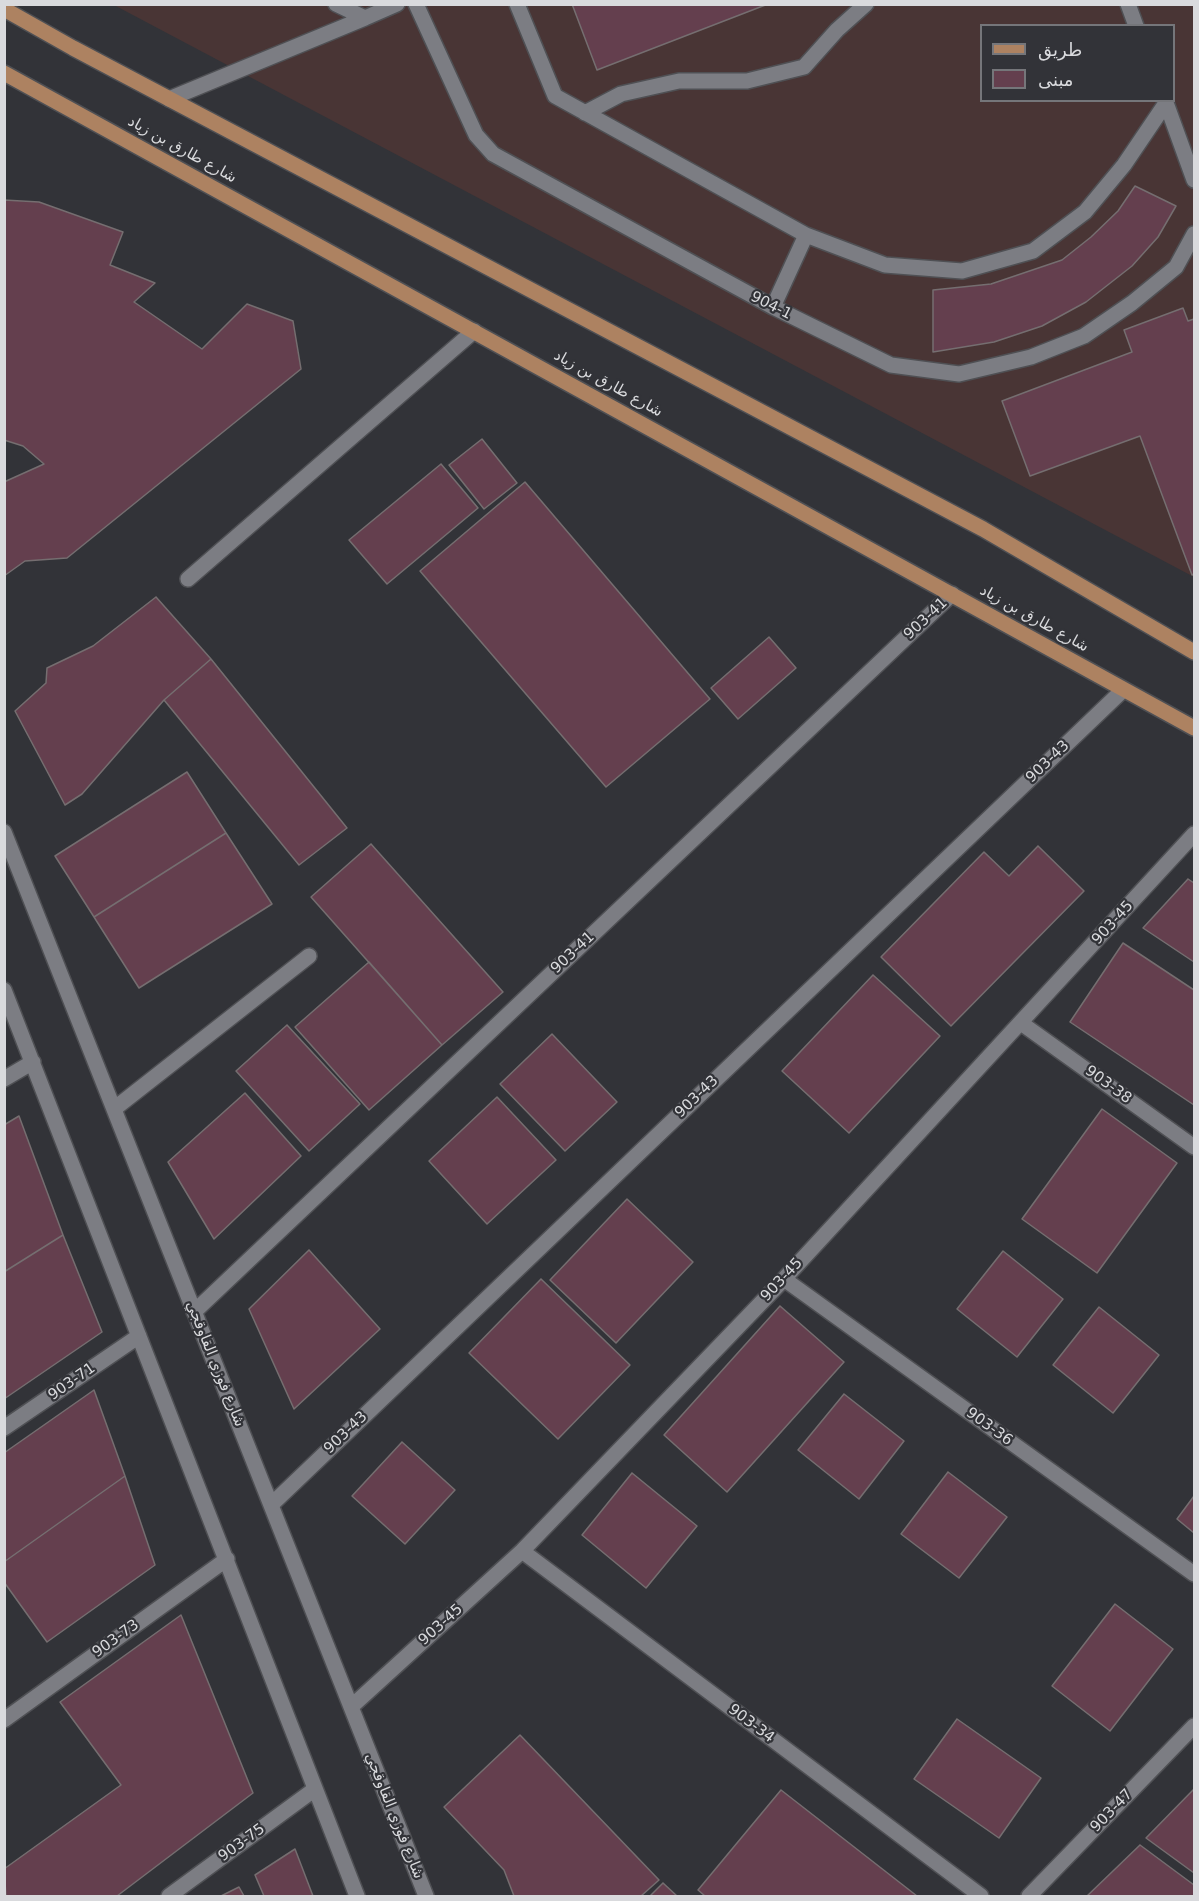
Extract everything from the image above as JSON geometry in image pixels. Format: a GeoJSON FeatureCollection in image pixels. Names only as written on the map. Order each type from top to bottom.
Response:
{"type":"FeatureCollection","features":[{"type":"Feature","properties":{"kind":"main road"},"geometry":{"type":"LineString","coordinates":[[4,9],[169,99],[983,530],[1194,652]]}},
{"type":"Feature","properties":{"kind":"main road","name":"شارع طارق بن زياد"},"geometry":{"type":"LineString","coordinates":[[4,73],[1194,728]]}},
{"type":"Feature","properties":{"kind":"street"},"geometry":{"type":"LineString","coordinates":[[336,4],[365,18]]}},
{"type":"Feature","properties":{"kind":"street"},"geometry":{"type":"LineString","coordinates":[[169,99],[397,4]]}},
{"type":"Feature","properties":{"kind":"street","name":"904-1"},"geometry":{"type":"LineString","coordinates":[[416,4],[476,135],[493,154],[773,308],[891,365],[959,374],[1031,357],[1084,336],[1132,303],[1176,267],[1194,234]]}},
{"type":"Feature","properties":{"kind":"street"},"geometry":{"type":"LineString","coordinates":[[517,4],[555,96],[806,235],[885,264],[962,272],[1033,250],[1085,213],[1124,165],[1166,102]]}},
{"type":"Feature","properties":{"kind":"street"},"geometry":{"type":"LineString","coordinates":[[585,113],[621,94],[679,81],[747,81],[804,67],[837,30],[866,4]]}},
{"type":"Feature","properties":{"kind":"street"},"geometry":{"type":"LineString","coordinates":[[1128,4],[1135,24]]}},
{"type":"Feature","properties":{"kind":"street"},"geometry":{"type":"LineString","coordinates":[[1166,102],[1194,180]]}},
{"type":"Feature","properties":{"kind":"street"},"geometry":{"type":"LineString","coordinates":[[773,308],[806,235]]}},
{"type":"Feature","properties":{"kind":"street"},"geometry":{"type":"LineString","coordinates":[[188,579],[474,331]]}},
{"type":"Feature","properties":{"kind":"street","name":"903-41"},"geometry":{"type":"LineString","coordinates":[[194,1312],[952,594]]}},
{"type":"Feature","properties":{"kind":"street","name":"903-43"},"geometry":{"type":"LineString","coordinates":[[271,1505],[1123,690]]}},
{"type":"Feature","properties":{"kind":"street","name":"شارع فوزي القاوقجي"},"geometry":{"type":"LineString","coordinates":[[4,832],[426,1896]]}},
{"type":"Feature","properties":{"kind":"street","name":"903-45"},"geometry":{"type":"LineString","coordinates":[[351,1707],[522,1551],[784,1279],[1194,834]]}},
{"type":"Feature","properties":{"kind":"street"},"geometry":{"type":"LineString","coordinates":[[114,1109],[309,956]]}},
{"type":"Feature","properties":{"kind":"street"},"geometry":{"type":"LineString","coordinates":[[4,990],[357,1896]]}},
{"type":"Feature","properties":{"kind":"street","name":"903-38"},"geometry":{"type":"LineString","coordinates":[[1021,1023],[1194,1148]]}},
{"type":"Feature","properties":{"kind":"street"},"geometry":{"type":"LineString","coordinates":[[4,1079],[33,1062]]}},
{"type":"Feature","properties":{"kind":"street","name":"903-36"},"geometry":{"type":"LineString","coordinates":[[784,1279],[1194,1574]]}},
{"type":"Feature","properties":{"kind":"street","name":"903-71"},"geometry":{"type":"LineString","coordinates":[[4,1428],[139,1336]]}},
{"type":"Feature","properties":{"kind":"street","name":"903-34"},"geometry":{"type":"LineString","coordinates":[[522,1551],[981,1896]]}},
{"type":"Feature","properties":{"kind":"street","name":"903-73"},"geometry":{"type":"LineString","coordinates":[[4,1720],[227,1559]]}},
{"type":"Feature","properties":{"kind":"street","name":"903-47"},"geometry":{"type":"LineString","coordinates":[[1029,1896],[1194,1726]]}},
{"type":"Feature","properties":{"kind":"street","name":"903-75"},"geometry":{"type":"LineString","coordinates":[[169,1896],[315,1789]]}},
{"type":"Feature","properties":{"kind":"shaded area"},"geometry":{"type":"Polygon","coordinates":[[[114,5],[1194,5],[1194,577],[114,5]]]}},
{"type":"Feature","properties":{"kind":"building"},"geometry":{"type":"Polygon","coordinates":[[[572,4],[768,4],[597,70],[572,4]]]}},
{"type":"Feature","properties":{"kind":"building"},"geometry":{"type":"Polygon","coordinates":[[[1135,186],[1176,206],[1158,237],[1132,266],[1086,302],[1042,326],[994,342],[933,352],[933,290],[991,284],[1062,260],[1118,211],[1135,186]]]}},
{"type":"Feature","properties":{"kind":"building"},"geometry":{"type":"Polygon","coordinates":[[[4,200],[39,202],[123,232],[110,265],[155,283],[134,302],[202,349],[247,304],[293,321],[301,369],[67,558],[25,561],[4,576],[4,482],[44,464],[23,446],[4,440],[4,200]]]}},
{"type":"Feature","properties":{"kind":"building"},"geometry":{"type":"Polygon","coordinates":[[[1183,308],[1188,321],[1194,319],[1194,574],[1192,575],[1140,436],[1030,476],[1002,401],[1132,352],[1124,330],[1183,308]]]}},
{"type":"Feature","properties":{"kind":"building"},"geometry":{"type":"Polygon","coordinates":[[[482,439],[517,483],[484,509],[449,465],[482,439]]]}},
{"type":"Feature","properties":{"kind":"building"},"geometry":{"type":"Polygon","coordinates":[[[441,464],[478,508],[387,584],[349,540],[441,464]]]}},
{"type":"Feature","properties":{"kind":"building"},"geometry":{"type":"Polygon","coordinates":[[[525,482],[710,699],[606,787],[420,571],[525,482]]]}},
{"type":"Feature","properties":{"kind":"building"},"geometry":{"type":"Polygon","coordinates":[[[156,597],[211,659],[164,700],[82,794],[65,805],[15,711],[46,683],[47,668],[93,646],[156,597]]]}},
{"type":"Feature","properties":{"kind":"building"},"geometry":{"type":"Polygon","coordinates":[[[769,637],[796,668],[738,719],[711,688],[769,637]]]}},
{"type":"Feature","properties":{"kind":"building"},"geometry":{"type":"Polygon","coordinates":[[[211,659],[347,828],[299,865],[164,700],[211,659]]]}},
{"type":"Feature","properties":{"kind":"building"},"geometry":{"type":"Polygon","coordinates":[[[187,772],[226,833],[94,917],[55,856],[187,772]]]}},
{"type":"Feature","properties":{"kind":"building"},"geometry":{"type":"Polygon","coordinates":[[[226,833],[272,904],[139,988],[94,917],[226,833]]]}},
{"type":"Feature","properties":{"kind":"building"},"geometry":{"type":"Polygon","coordinates":[[[371,844],[503,992],[442,1045],[311,897],[371,844]]]}},
{"type":"Feature","properties":{"kind":"building"},"geometry":{"type":"Polygon","coordinates":[[[1038,846],[1084,891],[951,1026],[881,957],[984,852],[1009,876],[1038,846]]]}},
{"type":"Feature","properties":{"kind":"building"},"geometry":{"type":"Polygon","coordinates":[[[1188,879],[1194,883],[1194,962],[1143,928],[1188,879]]]}},
{"type":"Feature","properties":{"kind":"building"},"geometry":{"type":"Polygon","coordinates":[[[1123,943],[1194,990],[1194,1105],[1070,1022],[1123,943]]]}},
{"type":"Feature","properties":{"kind":"building"},"geometry":{"type":"Polygon","coordinates":[[[369,962],[442,1045],[369,1110],[295,1027],[369,962]]]}},
{"type":"Feature","properties":{"kind":"building"},"geometry":{"type":"Polygon","coordinates":[[[873,975],[940,1036],[849,1133],[782,1071],[873,975]]]}},
{"type":"Feature","properties":{"kind":"building"},"geometry":{"type":"Polygon","coordinates":[[[287,1025],[360,1104],[309,1151],[236,1071],[287,1025]]]}},
{"type":"Feature","properties":{"kind":"building"},"geometry":{"type":"Polygon","coordinates":[[[552,1034],[617,1102],[565,1151],[500,1084],[552,1034]]]}},
{"type":"Feature","properties":{"kind":"building"},"geometry":{"type":"Polygon","coordinates":[[[245,1093],[301,1156],[214,1239],[168,1162],[245,1093]]]}},
{"type":"Feature","properties":{"kind":"building"},"geometry":{"type":"Polygon","coordinates":[[[497,1097],[556,1160],[487,1224],[429,1161],[497,1097]]]}},
{"type":"Feature","properties":{"kind":"building"},"geometry":{"type":"Polygon","coordinates":[[[1102,1109],[1177,1163],[1097,1273],[1022,1219],[1102,1109]]]}},
{"type":"Feature","properties":{"kind":"building"},"geometry":{"type":"Polygon","coordinates":[[[19,1116],[63,1235],[4,1272],[4,1125],[19,1116]]]}},
{"type":"Feature","properties":{"kind":"building"},"geometry":{"type":"Polygon","coordinates":[[[627,1199],[693,1262],[616,1343],[550,1280],[627,1199]]]}},
{"type":"Feature","properties":{"kind":"building"},"geometry":{"type":"Polygon","coordinates":[[[63,1235],[102,1332],[4,1399],[4,1272],[63,1235]]]}},
{"type":"Feature","properties":{"kind":"building"},"geometry":{"type":"Polygon","coordinates":[[[309,1250],[380,1329],[294,1409],[249,1309],[309,1250]]]}},
{"type":"Feature","properties":{"kind":"building"},"geometry":{"type":"Polygon","coordinates":[[[1003,1251],[1063,1299],[1017,1357],[957,1309],[1003,1251]]]}},
{"type":"Feature","properties":{"kind":"building"},"geometry":{"type":"Polygon","coordinates":[[[541,1279],[630,1365],[558,1439],[469,1353],[541,1279]]]}},
{"type":"Feature","properties":{"kind":"building"},"geometry":{"type":"Polygon","coordinates":[[[780,1306],[844,1362],[727,1492],[664,1435],[780,1306]]]}},
{"type":"Feature","properties":{"kind":"building"},"geometry":{"type":"Polygon","coordinates":[[[1099,1307],[1159,1355],[1113,1413],[1053,1365],[1099,1307]]]}},
{"type":"Feature","properties":{"kind":"building"},"geometry":{"type":"Polygon","coordinates":[[[94,1390],[125,1476],[4,1562],[4,1453],[94,1390]]]}},
{"type":"Feature","properties":{"kind":"building"},"geometry":{"type":"Polygon","coordinates":[[[844,1394],[904,1441],[859,1499],[798,1450],[844,1394]]]}},
{"type":"Feature","properties":{"kind":"building"},"geometry":{"type":"Polygon","coordinates":[[[402,1442],[455,1490],[405,1544],[352,1496],[402,1442]]]}},
{"type":"Feature","properties":{"kind":"building"},"geometry":{"type":"Polygon","coordinates":[[[948,1472],[1007,1517],[959,1578],[901,1534],[948,1472]]]}},
{"type":"Feature","properties":{"kind":"building"},"geometry":{"type":"Polygon","coordinates":[[[632,1473],[697,1526],[646,1588],[582,1535],[632,1473]]]}},
{"type":"Feature","properties":{"kind":"building"},"geometry":{"type":"Polygon","coordinates":[[[125,1476],[155,1565],[47,1642],[4,1582],[4,1562],[125,1476]]]}},
{"type":"Feature","properties":{"kind":"building"},"geometry":{"type":"Polygon","coordinates":[[[1194,1496],[1194,1533],[1177,1519],[1194,1496]]]}},
{"type":"Feature","properties":{"kind":"building"},"geometry":{"type":"Polygon","coordinates":[[[1115,1604],[1173,1649],[1110,1731],[1052,1686],[1115,1604]]]}},
{"type":"Feature","properties":{"kind":"building"},"geometry":{"type":"Polygon","coordinates":[[[181,1615],[253,1793],[117,1896],[6,1896],[4,1869],[121,1785],[60,1702],[181,1615]]]}},
{"type":"Feature","properties":{"kind":"building"},"geometry":{"type":"Polygon","coordinates":[[[957,1719],[1041,1778],[999,1838],[914,1779],[957,1719]]]}},
{"type":"Feature","properties":{"kind":"building"},"geometry":{"type":"Polygon","coordinates":[[[520,1735],[659,1880],[641,1896],[514,1896],[504,1870],[444,1807],[520,1735]]]}},
{"type":"Feature","properties":{"kind":"building"},"geometry":{"type":"Polygon","coordinates":[[[1194,1789],[1194,1873],[1146,1838],[1194,1789]]]}},
{"type":"Feature","properties":{"kind":"building"},"geometry":{"type":"Polygon","coordinates":[[[781,1790],[917,1896],[705,1896],[698,1890],[781,1790]]]}},
{"type":"Feature","properties":{"kind":"building"},"geometry":{"type":"Polygon","coordinates":[[[1140,1845],[1194,1885],[1194,1896],[1087,1896],[1140,1845]]]}},
{"type":"Feature","properties":{"kind":"building"},"geometry":{"type":"Polygon","coordinates":[[[295,1849],[313,1896],[264,1896],[255,1875],[295,1849]]]}},
{"type":"Feature","properties":{"kind":"building"},"geometry":{"type":"Polygon","coordinates":[[[663,1883],[677,1896],[650,1896],[663,1883]]]}},
{"type":"Feature","properties":{"kind":"building"},"geometry":{"type":"Polygon","coordinates":[[[239,1887],[244,1896],[221,1896],[239,1887]]]}}]}
